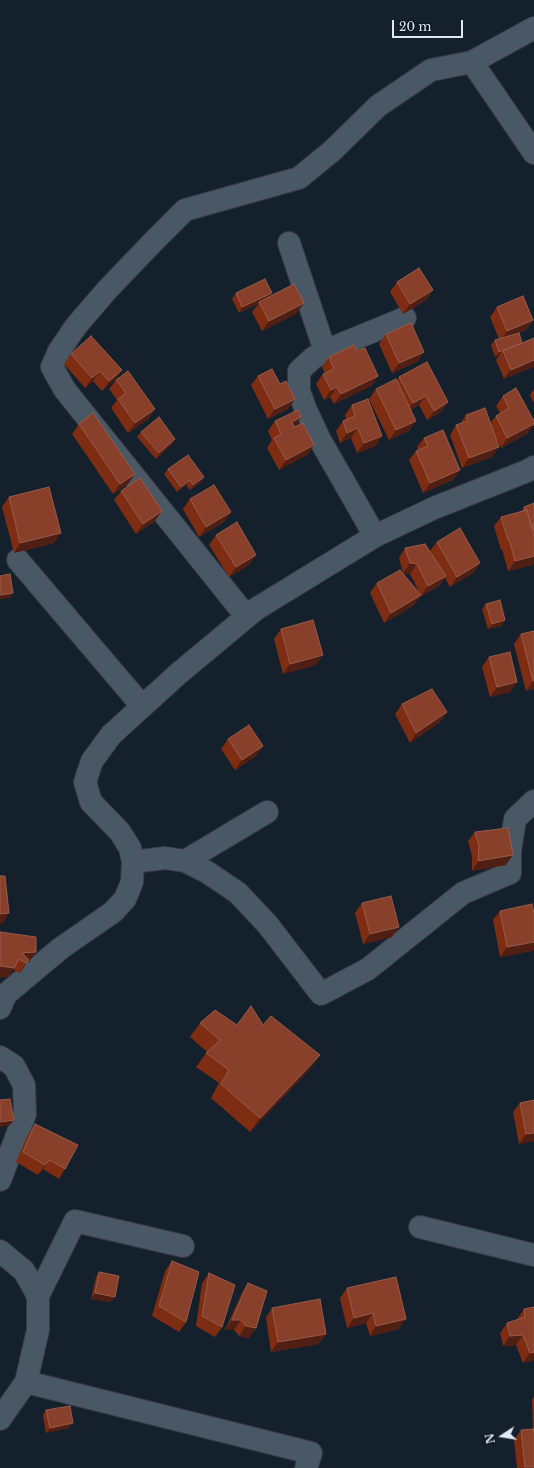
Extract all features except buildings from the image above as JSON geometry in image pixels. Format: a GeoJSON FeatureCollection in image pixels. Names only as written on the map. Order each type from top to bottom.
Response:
{"type":"FeatureCollection","features":[{"type":"Feature","properties":{"kind":"street"},"geometry":{"type":"LineString","coordinates":[[246,616],[65,390],[52,367],[59,351],[85,316],[107,290],[185,210],[299,178],[332,151],[378,106],[431,70],[472,62],[534,28]]}},
{"type":"Feature","properties":{"kind":"street"},"geometry":{"type":"LineString","coordinates":[[472,62],[534,153]]}},
{"type":"Feature","properties":{"kind":"street"},"geometry":{"type":"LineString","coordinates":[[290,243],[325,351]]}},
{"type":"Feature","properties":{"kind":"street"},"geometry":{"type":"LineString","coordinates":[[375,536],[320,440],[305,408],[299,392],[300,371],[313,358],[325,351],[405,318]]}},
{"type":"Feature","properties":{"kind":"street"},"geometry":{"type":"LineString","coordinates":[[0,1008],[6,994],[61,948],[113,912],[125,899],[132,882],[133,862],[130,848],[120,832],[90,802],[85,782],[92,761],[111,735],[178,674],[256,608],[375,536],[434,508],[534,467]]}},
{"type":"Feature","properties":{"kind":"street"},"geometry":{"type":"LineString","coordinates":[[18,560],[142,706]]}},
{"type":"Feature","properties":{"kind":"street"},"geometry":{"type":"LineString","coordinates":[[133,862],[165,858],[185,861],[207,872],[238,894],[268,925],[321,994],[368,969],[463,893],[510,873],[510,851],[515,819],[534,802]]}},
{"type":"Feature","properties":{"kind":"street"},"geometry":{"type":"LineString","coordinates":[[185,861],[267,812]]}},
{"type":"Feature","properties":{"kind":"street"},"geometry":{"type":"LineString","coordinates":[[0,1057],[14,1066],[24,1085],[25,1114],[0,1180]]}},
{"type":"Feature","properties":{"kind":"street"},"geometry":{"type":"LineString","coordinates":[[0,1419],[26,1382],[38,1330],[38,1296],[75,1221],[183,1246]]}},
{"type":"Feature","properties":{"kind":"street"},"geometry":{"type":"LineString","coordinates":[[420,1228],[534,1255]]}},
{"type":"Feature","properties":{"kind":"street"},"geometry":{"type":"LineString","coordinates":[[0,1251],[24,1271],[38,1296]]}},
{"type":"Feature","properties":{"kind":"street"},"geometry":{"type":"LineString","coordinates":[[26,1382],[311,1452],[306,1468]]}}]}
